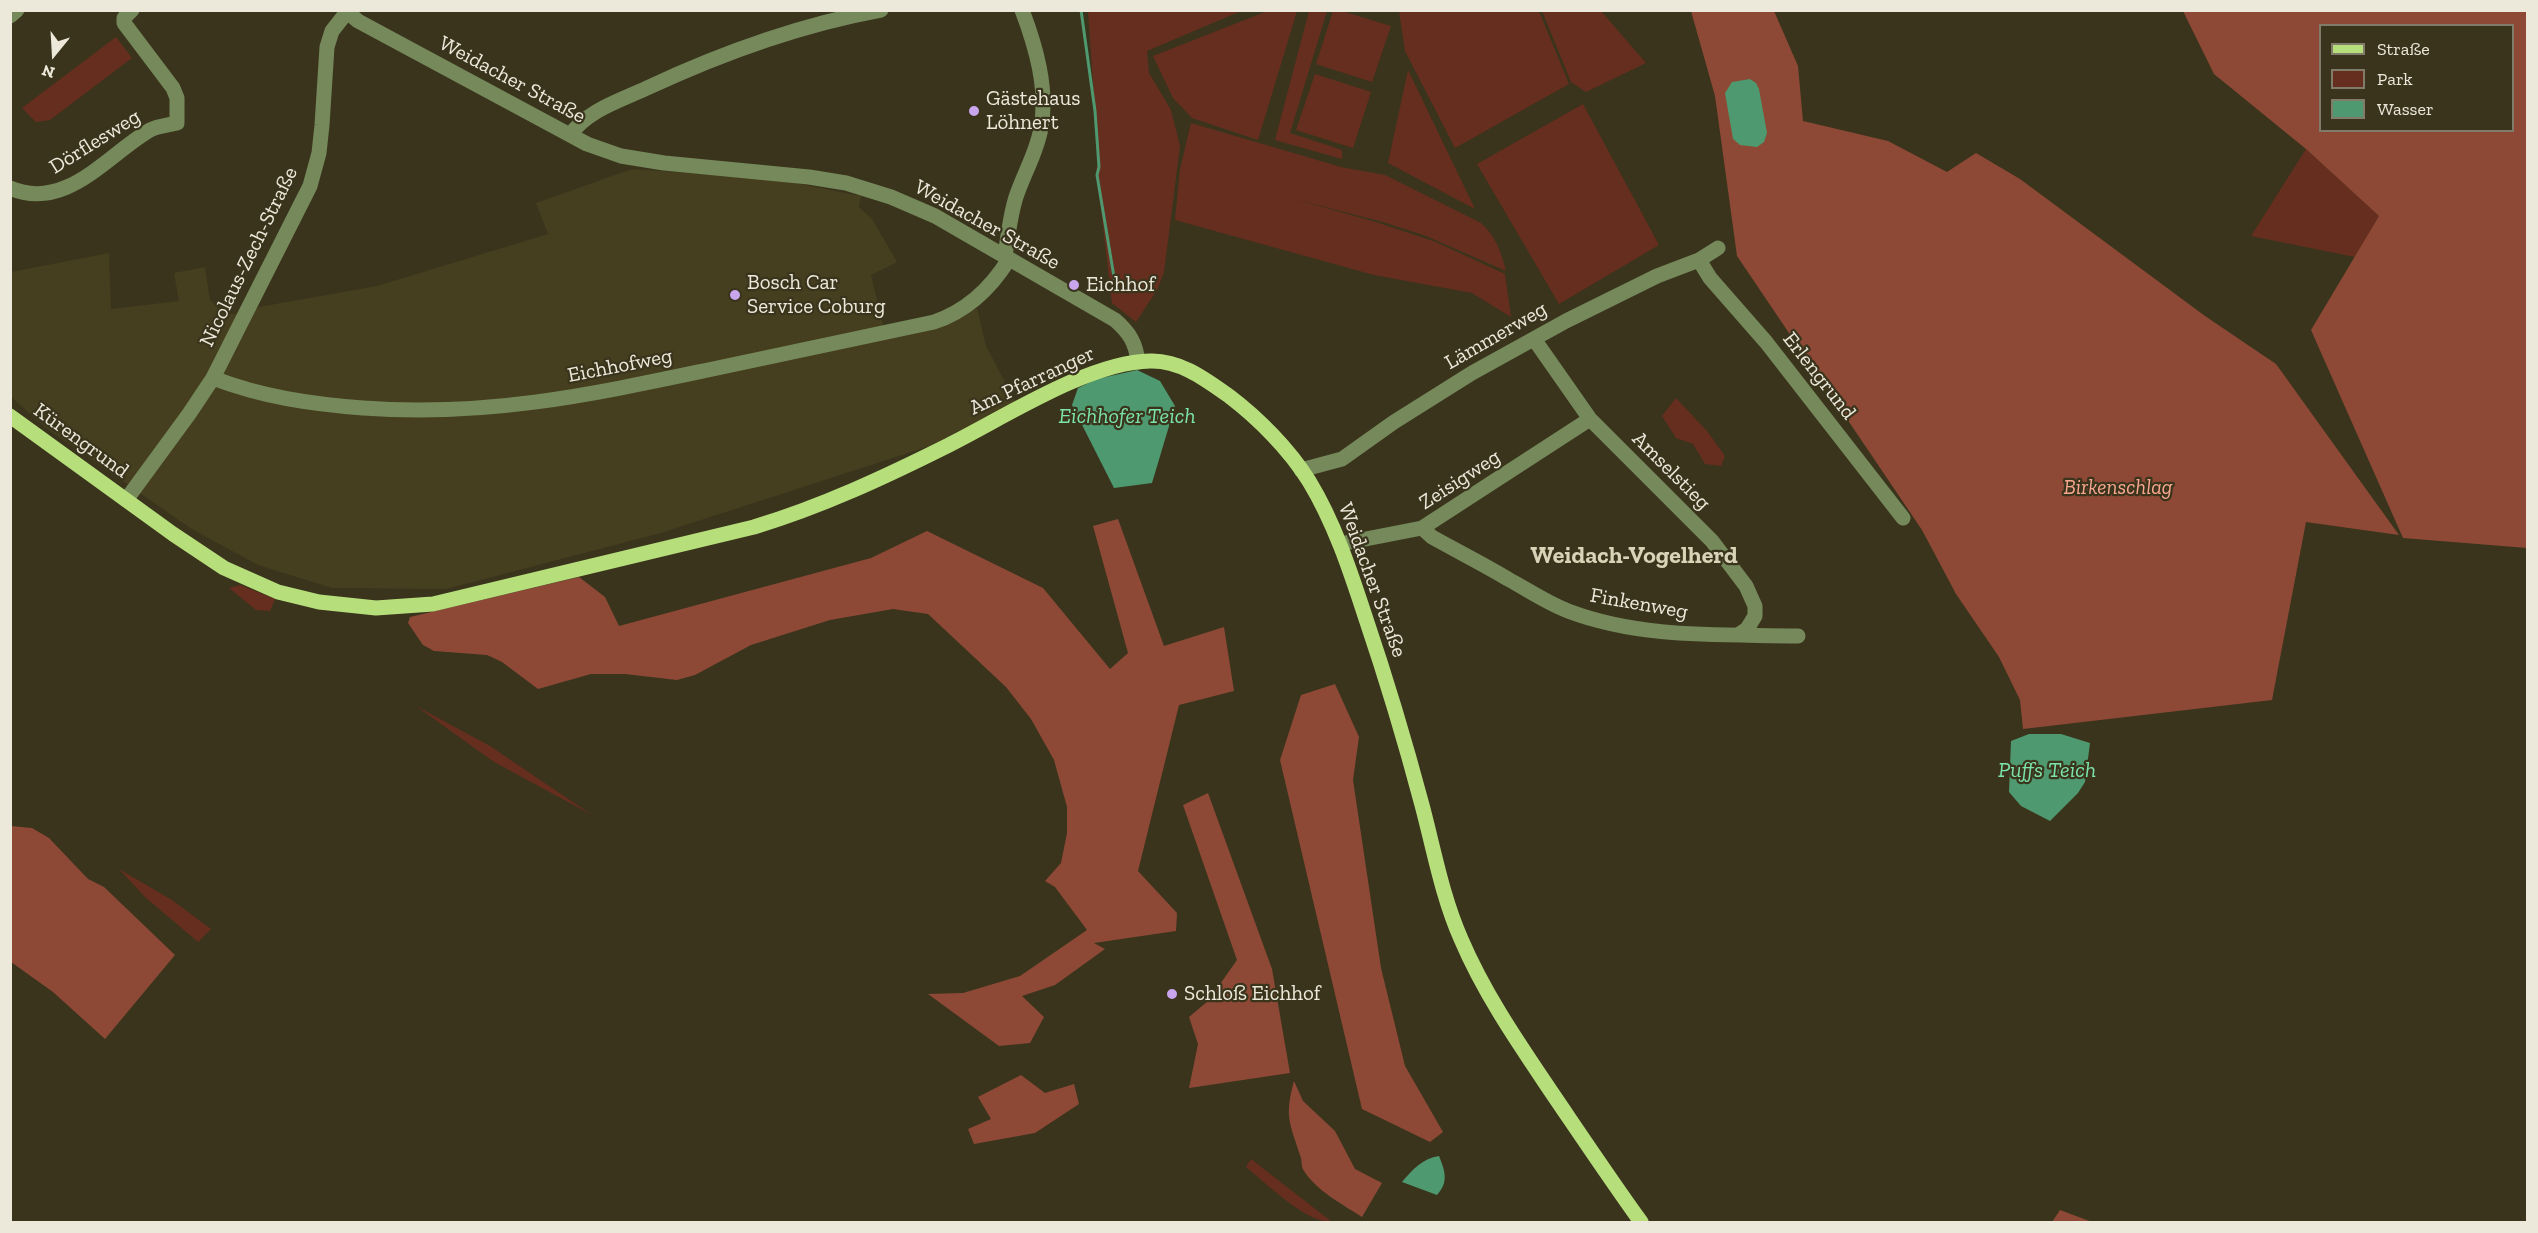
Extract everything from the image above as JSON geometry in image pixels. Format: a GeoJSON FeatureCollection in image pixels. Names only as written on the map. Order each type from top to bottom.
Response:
{"type":"FeatureCollection","features":[{"type":"Feature","properties":{"kind":"main road","name":"Weidacher Straße"},"geometry":{"type":"LineString","coordinates":[[1138,362],[1155,361],[1173,364],[1211,384],[1253,417],[1301,470],[1319,499],[1340,544],[1399,722],[1439,873],[1458,933],[1474,969],[1523,1051],[1641,1222]]}},
{"type":"Feature","properties":{"kind":"main road","name":"Am Pfarranger"},"geometry":{"type":"LineString","coordinates":[[126,500],[224,568],[278,592],[343,606],[376,608],[415,606],[474,595],[754,527],[842,497],[1067,384],[1105,368],[1138,362]]}},
{"type":"Feature","properties":{"kind":"main road","name":"Kürengrund"},"geometry":{"type":"LineString","coordinates":[[10,416],[126,500]]}},
{"type":"Feature","properties":{"kind":"street"},"geometry":{"type":"LineString","coordinates":[[10,16],[17,10]]}},
{"type":"Feature","properties":{"kind":"street","name":"Dörflesweg"},"geometry":{"type":"LineString","coordinates":[[10,188],[41,194],[63,189],[104,165],[152,129],[177,123],[177,98],[173,88],[124,23],[124,18],[132,10]]}},
{"type":"Feature","properties":{"kind":"street"},"geometry":{"type":"LineString","coordinates":[[570,135],[588,116],[731,51],[824,22],[881,10]]}},
{"type":"Feature","properties":{"kind":"street"},"geometry":{"type":"LineString","coordinates":[[1007,257],[1011,216],[1016,195],[1037,145],[1042,126],[1043,95],[1039,64],[1022,10]]}},
{"type":"Feature","properties":{"kind":"street","name":"Weidacher Straße"},"geometry":{"type":"LineString","coordinates":[[346,11],[358,21],[587,144],[637,160],[809,177],[860,187],[925,212],[1115,320],[1125,328],[1133,341],[1138,362]]}},
{"type":"Feature","properties":{"kind":"street","name":"Nicolaus-Zech-Straße"},"geometry":{"type":"LineString","coordinates":[[126,500],[213,378],[310,186],[319,153],[327,47],[332,31],[346,11]]}},
{"type":"Feature","properties":{"kind":"street","name":"Lämmerweg"},"geometry":{"type":"LineString","coordinates":[[1301,470],[1342,459],[1430,399],[1534,339],[1657,276],[1700,260],[1718,248]]}},
{"type":"Feature","properties":{"kind":"street","name":"Eichhofweg"},"geometry":{"type":"LineString","coordinates":[[213,378],[242,390],[292,400],[390,410],[471,410],[565,399],[934,322],[966,307],[1000,274],[1007,257]]}},
{"type":"Feature","properties":{"kind":"street","name":"Erlengrund"},"geometry":{"type":"LineString","coordinates":[[1700,260],[1710,278],[1773,350],[1903,518]]}},
{"type":"Feature","properties":{"kind":"street","name":"Amselstieg"},"geometry":{"type":"LineString","coordinates":[[1534,339],[1590,419],[1712,541],[1746,586],[1755,606],[1755,616],[1747,629],[1738,634]]}},
{"type":"Feature","properties":{"kind":"street","name":"Zeisigweg"},"geometry":{"type":"LineString","coordinates":[[1340,544],[1422,528],[1590,419]]}},
{"type":"Feature","properties":{"kind":"street","name":"Finkenweg"},"geometry":{"type":"LineString","coordinates":[[1422,528],[1432,537],[1567,611],[1627,627],[1658,632],[1690,635],[1798,636]]}},
{"type":"Feature","properties":{"kind":"shaded area"},"geometry":{"type":"Polygon","coordinates":[[[632,169],[775,179],[861,196],[859,207],[872,219],[897,262],[871,275],[886,337],[945,325],[977,308],[986,346],[1016,403],[936,444],[661,533],[446,589],[332,588],[258,565],[190,528],[45,427],[11,397],[11,272],[109,253],[111,309],[179,301],[174,273],[205,267],[210,300],[222,312],[234,314],[253,308],[377,286],[548,234],[536,203],[632,169]]]}},
{"type":"Feature","properties":{"kind":"green space"},"geometry":{"type":"Polygon","coordinates":[[[1270,10],[1297,11],[1258,140],[1192,118],[1173,98],[1153,56],[1270,10]]]}},
{"type":"Feature","properties":{"kind":"green space"},"geometry":{"type":"Polygon","coordinates":[[[1088,11],[1241,11],[1147,51],[1149,73],[1171,110],[1180,146],[1164,272],[1157,290],[1136,322],[1112,303],[1096,167],[1099,166],[1088,11]]]}},
{"type":"Feature","properties":{"kind":"green space"},"geometry":{"type":"Polygon","coordinates":[[[1309,11],[1327,11],[1290,133],[1342,150],[1342,159],[1275,140],[1309,11]]]}},
{"type":"Feature","properties":{"kind":"green space"},"geometry":{"type":"Polygon","coordinates":[[[1333,11],[1342,11],[1391,26],[1372,82],[1316,64],[1333,11]]]}},
{"type":"Feature","properties":{"kind":"green space"},"geometry":{"type":"Polygon","coordinates":[[[1399,11],[1539,11],[1569,84],[1455,148],[1405,51],[1399,11]]]}},
{"type":"Feature","properties":{"kind":"green space"},"geometry":{"type":"Polygon","coordinates":[[[1542,11],[1601,11],[1646,63],[1586,92],[1571,82],[1542,11]]]}},
{"type":"Feature","properties":{"kind":"green space","name":"Birkenschlag"},"geometry":{"type":"Polygon","coordinates":[[[1691,11],[1774,11],[1798,66],[1803,121],[1888,141],[1947,172],[1976,153],[2020,179],[2205,316],[2276,364],[2399,535],[2306,522],[2272,700],[2023,729],[2020,700],[1999,657],[1956,594],[1922,530],[1737,256],[1715,96],[1691,11]]]}},
{"type":"Feature","properties":{"kind":"green space"},"geometry":{"type":"Polygon","coordinates":[[[2183,11],[2527,11],[2527,548],[2403,538],[2311,330],[2379,216],[2306,149],[2214,74],[2183,11]]]}},
{"type":"Feature","properties":{"kind":"green space"},"geometry":{"type":"Polygon","coordinates":[[[116,37],[132,58],[50,120],[36,122],[22,108],[116,37]]]}},
{"type":"Feature","properties":{"kind":"green space"},"geometry":{"type":"Polygon","coordinates":[[[1408,70],[1475,209],[1388,163],[1408,70]]]}},
{"type":"Feature","properties":{"kind":"green space"},"geometry":{"type":"Polygon","coordinates":[[[1315,74],[1371,92],[1353,148],[1296,130],[1315,74]]]}},
{"type":"Feature","properties":{"kind":"green space"},"geometry":{"type":"Polygon","coordinates":[[[1583,104],[1659,245],[1559,304],[1477,164],[1583,104]]]}},
{"type":"Feature","properties":{"kind":"green space"},"geometry":{"type":"Polygon","coordinates":[[[1191,123],[1341,167],[1385,175],[1481,223],[1497,245],[1506,271],[1426,236],[1383,222],[1294,199],[1436,242],[1505,274],[1511,317],[1472,293],[1374,275],[1175,220],[1180,169],[1191,123]]]}},
{"type":"Feature","properties":{"kind":"green space"},"geometry":{"type":"Polygon","coordinates":[[[2306,149],[2379,216],[2355,257],[2251,236],[2306,149]]]}},
{"type":"Feature","properties":{"kind":"green space"},"geometry":{"type":"Polygon","coordinates":[[[1676,398],[1707,431],[1725,456],[1721,466],[1705,464],[1693,444],[1676,438],[1662,416],[1676,398]]]}},
{"type":"Feature","properties":{"kind":"green space"},"geometry":{"type":"Polygon","coordinates":[[[1118,519],[1164,646],[1224,627],[1234,691],[1179,705],[1138,871],[1177,913],[1176,931],[1094,943],[1105,949],[1055,985],[1022,996],[1044,1017],[1030,1043],[999,1046],[928,994],[963,993],[1020,976],[1087,930],[1055,887],[1045,881],[1061,863],[1067,833],[1067,807],[1054,760],[1031,719],[1006,687],[928,614],[893,609],[830,620],[751,645],[695,675],[677,680],[625,674],[591,674],[538,689],[502,662],[487,655],[434,651],[423,645],[408,623],[410,617],[579,577],[605,597],[619,626],[871,558],[927,531],[1043,588],[1110,669],[1128,653],[1093,526],[1118,519]]]}},
{"type":"Feature","properties":{"kind":"green space"},"geometry":{"type":"Polygon","coordinates":[[[240,585],[275,599],[270,611],[256,610],[229,588],[240,585]]]}},
{"type":"Feature","properties":{"kind":"green space"},"geometry":{"type":"Polygon","coordinates":[[[1335,684],[1359,737],[1353,780],[1381,968],[1405,1066],[1443,1132],[1430,1142],[1362,1109],[1280,760],[1301,695],[1335,684]]]}},
{"type":"Feature","properties":{"kind":"green space"},"geometry":{"type":"Polygon","coordinates":[[[416,706],[490,746],[592,815],[494,762],[416,706]]]}},
{"type":"Feature","properties":{"kind":"green space"},"geometry":{"type":"Polygon","coordinates":[[[1208,793],[1272,969],[1290,1073],[1189,1088],[1198,1044],[1189,1017],[1208,1001],[1237,960],[1183,805],[1208,793]]]}},
{"type":"Feature","properties":{"kind":"green space"},"geometry":{"type":"Polygon","coordinates":[[[11,826],[32,828],[49,838],[88,879],[104,887],[175,955],[105,1039],[53,992],[11,962],[11,826]]]}},
{"type":"Feature","properties":{"kind":"green space"},"geometry":{"type":"Polygon","coordinates":[[[119,869],[172,900],[211,929],[198,942],[145,897],[119,869]]]}},
{"type":"Feature","properties":{"kind":"green space"},"geometry":{"type":"Polygon","coordinates":[[[1021,1075],[1045,1093],[1074,1084],[1079,1104],[1035,1133],[974,1144],[968,1129],[991,1119],[978,1097],[1021,1075]]]}},
{"type":"Feature","properties":{"kind":"green space"},"geometry":{"type":"Polygon","coordinates":[[[1294,1081],[1303,1101],[1335,1131],[1355,1169],[1382,1183],[1362,1217],[1323,1191],[1303,1169],[1291,1128],[1289,1112],[1294,1081]]]}},
{"type":"Feature","properties":{"kind":"green space"},"geometry":{"type":"Polygon","coordinates":[[[1251,1159],[1332,1222],[1311,1216],[1287,1201],[1246,1167],[1251,1159]]]}},
{"type":"Feature","properties":{"kind":"green space"},"geometry":{"type":"Polygon","coordinates":[[[2060,1210],[2092,1222],[2052,1222],[2060,1210]]]}},
{"type":"Feature","properties":{"kind":"water"},"geometry":{"type":"Polygon","coordinates":[[[1750,79],[1759,89],[1767,133],[1764,142],[1757,147],[1740,145],[1733,139],[1725,93],[1732,82],[1750,79]]]}},
{"type":"Feature","properties":{"kind":"water","name":"Eichhofer Teich"},"geometry":{"type":"Polygon","coordinates":[[[1137,370],[1160,381],[1175,406],[1152,483],[1114,488],[1072,405],[1078,388],[1097,379],[1137,370]]]}},
{"type":"Feature","properties":{"kind":"water","name":"Puffs Teich"},"geometry":{"type":"Polygon","coordinates":[[[2029,734],[2061,734],[2090,743],[2085,782],[2078,793],[2050,821],[2021,806],[2009,792],[2011,741],[2029,734]]]}},
{"type":"Feature","properties":{"kind":"water"},"geometry":{"type":"Polygon","coordinates":[[[1439,1156],[1445,1176],[1443,1186],[1437,1195],[1402,1182],[1423,1162],[1439,1156]]]}},
{"type":"Feature","properties":{"kind":"waterway"},"geometry":{"type":"LineString","coordinates":[[1081,10],[1095,111],[1099,167],[1097,175],[1116,289]]}},
{"type":"Feature","properties":{"kind":"place","name":"Gästehaus Löhnert"},"geometry":{"type":"Point","coordinates":[974,111]}},
{"type":"Feature","properties":{"kind":"place","name":"Eichhof"},"geometry":{"type":"Point","coordinates":[1074,285]}},
{"type":"Feature","properties":{"kind":"place","name":"Bosch Car Service Coburg"},"geometry":{"type":"Point","coordinates":[735,295]}},
{"type":"Feature","properties":{"kind":"place","name":"Schloß Eichhof"},"geometry":{"type":"Point","coordinates":[1172,994]}},
{"type":"Feature","properties":{"kind":"district","name":"Weidach-Vogelherd"},"geometry":{"type":"Point","coordinates":[1634,556]}}]}
